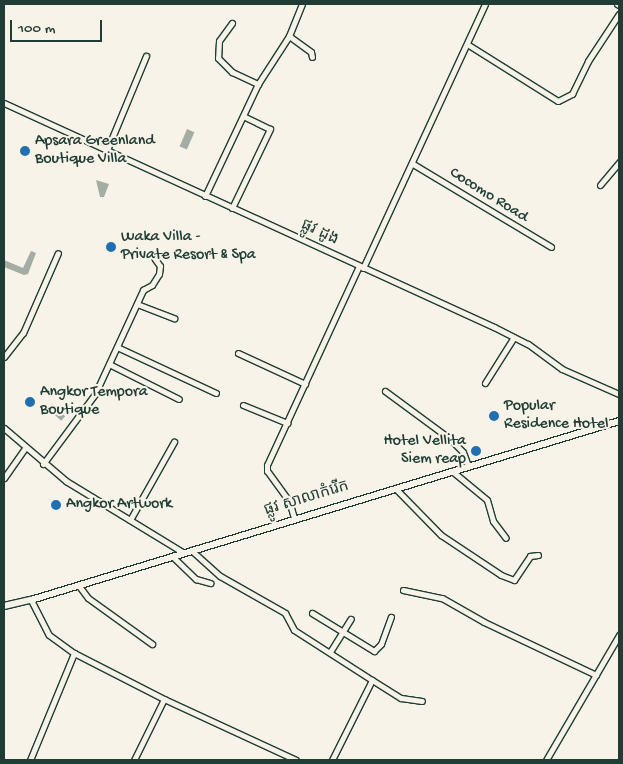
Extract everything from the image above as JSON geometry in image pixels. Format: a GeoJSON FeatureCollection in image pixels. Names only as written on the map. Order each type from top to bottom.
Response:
{"type":"FeatureCollection","features":[{"type":"Feature","properties":{"kind":"street"},"geometry":{"type":"LineString","coordinates":[[205,196],[258,84],[289,36],[302,4]]}},
{"type":"Feature","properties":{"kind":"street"},"geometry":{"type":"LineString","coordinates":[[294,518],[289,501],[267,468],[286,423],[413,164],[486,4]]}},
{"type":"Feature","properties":{"kind":"street"},"geometry":{"type":"LineString","coordinates":[[467,44],[558,101],[572,94],[588,61],[619,14]]}},
{"type":"Feature","properties":{"kind":"street"},"geometry":{"type":"LineString","coordinates":[[232,23],[219,42],[218,58],[232,72],[258,84]]}},
{"type":"Feature","properties":{"kind":"street"},"geometry":{"type":"LineString","coordinates":[[289,36],[311,52],[312,57]]}},
{"type":"Feature","properties":{"kind":"street"},"geometry":{"type":"LineString","coordinates":[[107,150],[146,56]]}},
{"type":"Feature","properties":{"kind":"street","name":"ផ្លូវ ដូង"},"geometry":{"type":"LineString","coordinates":[[4,103],[514,337],[562,369],[619,394]]}},
{"type":"Feature","properties":{"kind":"street"},"geometry":{"type":"LineString","coordinates":[[232,208],[269,128],[243,116]]}},
{"type":"Feature","properties":{"kind":"street"},"geometry":{"type":"LineString","coordinates":[[600,184],[619,162]]}},
{"type":"Feature","properties":{"kind":"street","name":"Cocomo Road"},"geometry":{"type":"LineString","coordinates":[[413,164],[551,247]]}},
{"type":"Feature","properties":{"kind":"street"},"geometry":{"type":"LineString","coordinates":[[4,357],[24,333],[58,253]]}},
{"type":"Feature","properties":{"kind":"street"},"geometry":{"type":"LineString","coordinates":[[44,464],[89,405],[143,290],[152,285],[158,274],[160,266],[154,259]]}},
{"type":"Feature","properties":{"kind":"street"},"geometry":{"type":"LineString","coordinates":[[136,304],[174,318]]}},
{"type":"Feature","properties":{"kind":"street"},"geometry":{"type":"LineString","coordinates":[[485,383],[514,337]]}},
{"type":"Feature","properties":{"kind":"street"},"geometry":{"type":"LineString","coordinates":[[117,347],[216,393]]}},
{"type":"Feature","properties":{"kind":"street"},"geometry":{"type":"LineString","coordinates":[[238,353],[305,384]]}},
{"type":"Feature","properties":{"kind":"street"},"geometry":{"type":"LineString","coordinates":[[109,364],[180,399]]}},
{"type":"Feature","properties":{"kind":"street"},"geometry":{"type":"LineString","coordinates":[[385,391],[450,439],[463,452],[468,466]]}},
{"type":"Feature","properties":{"kind":"street"},"geometry":{"type":"LineString","coordinates":[[243,405],[286,423]]}},
{"type":"Feature","properties":{"kind":"street","name":"ផ្លូវ សាលាកំរើក"},"geometry":{"type":"LineString","coordinates":[[4,606],[79,586],[294,518],[619,421]]}},
{"type":"Feature","properties":{"kind":"street"},"geometry":{"type":"LineString","coordinates":[[4,428],[24,449],[44,464],[184,553]]}},
{"type":"Feature","properties":{"kind":"street"},"geometry":{"type":"LineString","coordinates":[[130,520],[174,442]]}},
{"type":"Feature","properties":{"kind":"street"},"geometry":{"type":"LineString","coordinates":[[4,478],[24,449]]}},
{"type":"Feature","properties":{"kind":"street"},"geometry":{"type":"LineString","coordinates":[[452,470],[487,500],[493,520],[506,538]]}},
{"type":"Feature","properties":{"kind":"street"},"geometry":{"type":"LineString","coordinates":[[395,488],[441,535],[501,576],[514,580],[530,556],[538,555]]}},
{"type":"Feature","properties":{"kind":"street"},"geometry":{"type":"LineString","coordinates":[[191,550],[220,576],[285,613],[294,630],[401,698],[422,701]]}},
{"type":"Feature","properties":{"kind":"street"},"geometry":{"type":"LineString","coordinates":[[173,557],[196,579],[210,583]]}},
{"type":"Feature","properties":{"kind":"street"},"geometry":{"type":"LineString","coordinates":[[79,586],[88,598],[152,644]]}},
{"type":"Feature","properties":{"kind":"street"},"geometry":{"type":"LineString","coordinates":[[403,590],[442,598],[484,622],[596,674]]}},
{"type":"Feature","properties":{"kind":"street"},"geometry":{"type":"LineString","coordinates":[[31,600],[49,635],[74,653],[164,699],[296,760]]}},
{"type":"Feature","properties":{"kind":"street"},"geometry":{"type":"LineString","coordinates":[[312,614],[377,651],[391,617]]}},
{"type":"Feature","properties":{"kind":"street"},"geometry":{"type":"LineString","coordinates":[[330,652],[351,619]]}},
{"type":"Feature","properties":{"kind":"street"},"geometry":{"type":"LineString","coordinates":[[546,760],[619,635]]}},
{"type":"Feature","properties":{"kind":"street"},"geometry":{"type":"LineString","coordinates":[[30,760],[74,653]]}},
{"type":"Feature","properties":{"kind":"street"},"geometry":{"type":"LineString","coordinates":[[332,760],[372,680]]}},
{"type":"Feature","properties":{"kind":"street"},"geometry":{"type":"LineString","coordinates":[[134,760],[164,699]]}},
{"type":"Feature","properties":{"kind":"shaded area"},"geometry":{"type":"Polygon","coordinates":[[[187,129],[194,132],[187,150],[180,146],[187,129]]]}},
{"type":"Feature","properties":{"kind":"shaded area"},"geometry":{"type":"Polygon","coordinates":[[[96,180],[109,184],[104,197],[100,197],[96,180]]]}},
{"type":"Feature","properties":{"kind":"shaded area"},"geometry":{"type":"Polygon","coordinates":[[[31,251],[36,253],[28,274],[24,275],[4,267],[4,260],[23,268],[31,251]]]}},
{"type":"Feature","properties":{"kind":"shaded area"},"geometry":{"type":"Polygon","coordinates":[[[52,404],[65,416],[61,421],[48,408],[52,404]]]}},
{"type":"Feature","properties":{"kind":"place","name":"Apsara Greenland Boutique Villa"},"geometry":{"type":"Point","coordinates":[25,151]}},
{"type":"Feature","properties":{"kind":"place","name":"Waka Villa - Private Resort & Spa"},"geometry":{"type":"Point","coordinates":[111,247]}},
{"type":"Feature","properties":{"kind":"place","name":"Angkor Tempora Boutique"},"geometry":{"type":"Point","coordinates":[30,402]}},
{"type":"Feature","properties":{"kind":"place","name":"Popular Residence Hotel"},"geometry":{"type":"Point","coordinates":[494,416]}},
{"type":"Feature","properties":{"kind":"place","name":"Hotel Vellita Siem reap"},"geometry":{"type":"Point","coordinates":[476,451]}},
{"type":"Feature","properties":{"kind":"place","name":"Angkor Artwork"},"geometry":{"type":"Point","coordinates":[56,505]}}]}
